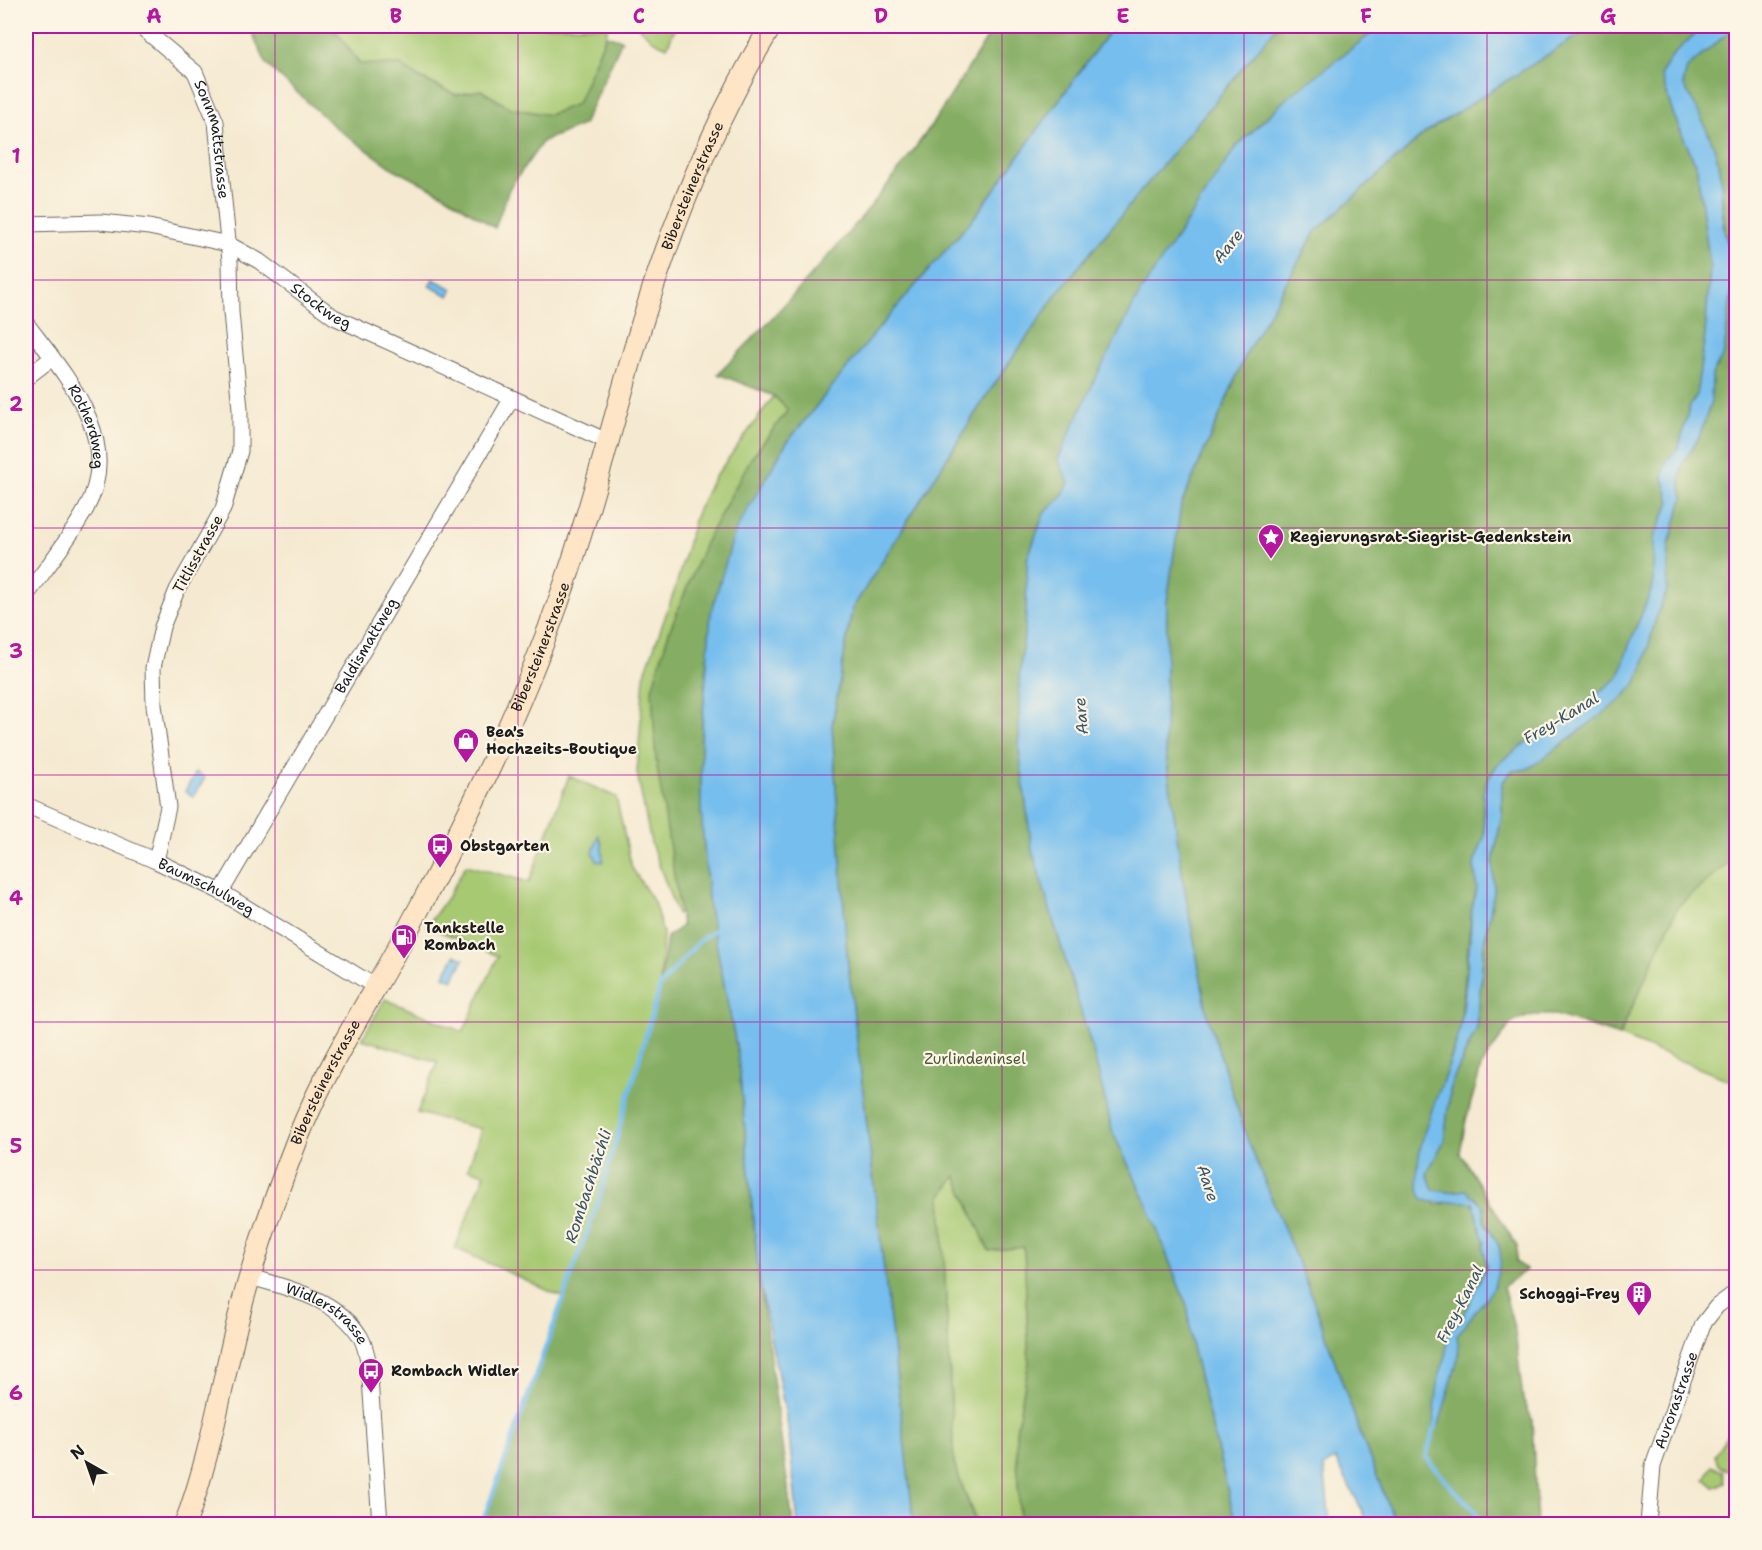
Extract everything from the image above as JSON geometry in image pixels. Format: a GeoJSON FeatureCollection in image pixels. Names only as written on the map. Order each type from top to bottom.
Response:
{"type":"FeatureCollection","features":[{"type":"Feature","properties":{"kind":"main road","name":"Bibersteinerstrasse"},"geometry":{"type":"LineString","coordinates":[[185,1524],[222,1397],[234,1337],[250,1277],[303,1125],[351,1029],[376,987],[477,797],[517,708],[558,602],[609,442],[643,320],[683,206],[732,97],[771,26]]}},
{"type":"Feature","properties":{"kind":"street","name":"Sonnmattstrasse"},"geometry":{"type":"LineString","coordinates":[[140,26],[195,72],[216,122],[228,244]]}},
{"type":"Feature","properties":{"kind":"street","name":"Stockweg"},"geometry":{"type":"LineString","coordinates":[[26,224],[101,222],[149,227],[228,244],[259,261],[333,317],[609,442]]}},
{"type":"Feature","properties":{"kind":"street","name":"Titlisstrasse"},"geometry":{"type":"LineString","coordinates":[[156,861],[168,807],[154,705],[153,668],[162,627],[173,599],[223,508],[240,451],[240,410],[228,244]]}},
{"type":"Feature","properties":{"kind":"street","name":"Rotherdweg"},"geometry":{"type":"LineString","coordinates":[[26,323],[88,411],[95,432],[96,480],[88,507],[26,596]]}},
{"type":"Feature","properties":{"kind":"street"},"geometry":{"type":"LineString","coordinates":[[26,378],[52,358]]}},
{"type":"Feature","properties":{"kind":"street","name":"Baldismattweg"},"geometry":{"type":"LineString","coordinates":[[221,892],[512,398]]}},
{"type":"Feature","properties":{"kind":"street","name":"Baumschulweg"},"geometry":{"type":"LineString","coordinates":[[26,806],[156,861],[221,892],[376,987]]}},
{"type":"Feature","properties":{"kind":"street","name":"Widlerstrasse"},"geometry":{"type":"LineString","coordinates":[[250,1277],[327,1304],[350,1322],[362,1339],[369,1364],[380,1524]]}},
{"type":"Feature","properties":{"kind":"street","name":"Aurorastrasse"},"geometry":{"type":"LineString","coordinates":[[1648,1524],[1653,1466],[1703,1324],[1717,1306],[1731,1293],[1737,1292]]}},
{"type":"Feature","properties":{"kind":"green space"},"geometry":{"type":"Polygon","coordinates":[[[249,26],[326,26],[338,34],[360,64],[401,65],[418,77],[456,95],[481,90],[510,108],[549,115],[577,104],[606,35],[622,40],[583,125],[543,141],[509,189],[495,228],[445,195],[394,169],[335,127],[267,65],[249,26]]]}},
{"type":"Feature","properties":{"kind":"green space"},"geometry":{"type":"Polygon","coordinates":[[[326,26],[472,26],[490,30],[492,26],[608,26],[577,104],[549,115],[510,108],[481,90],[457,95],[418,77],[400,65],[360,64],[338,34],[326,26]]]}},
{"type":"Feature","properties":{"kind":"green space"},"geometry":{"type":"Polygon","coordinates":[[[638,26],[676,26],[667,47],[652,40],[638,26]]]}},
{"type":"Feature","properties":{"kind":"green space"},"geometry":{"type":"Polygon","coordinates":[[[994,26],[1113,26],[976,215],[879,328],[785,445],[711,612],[701,740],[701,810],[709,907],[738,1055],[759,1278],[793,1524],[482,1524],[600,1196],[660,986],[667,937],[682,926],[656,760],[652,689],[669,632],[705,543],[750,460],[788,410],[774,396],[718,374],[797,292],[896,174],[938,116],[994,26]]]}},
{"type":"Feature","properties":{"kind":"green space","name":"Zurlindeninsel"},"geometry":{"type":"Polygon","coordinates":[[[1277,26],[1381,26],[1287,98],[1236,147],[1199,206],[1061,498],[1044,513],[1027,560],[1026,617],[1019,679],[1019,749],[1032,850],[1093,1051],[1113,1133],[1145,1199],[1188,1309],[1192,1347],[1236,1524],[1020,1524],[1016,1432],[1029,1362],[1024,1247],[989,1251],[956,1176],[941,1196],[954,1464],[976,1524],[914,1524],[847,956],[832,726],[852,609],[983,401],[1058,292],[1277,26]]]}},
{"type":"Feature","properties":{"kind":"green space"},"geometry":{"type":"Polygon","coordinates":[[[1593,26],[1703,26],[1672,56],[1661,74],[1672,111],[1697,168],[1710,267],[1705,336],[1696,396],[1689,408],[1679,447],[1666,462],[1663,477],[1670,502],[1654,538],[1653,586],[1619,677],[1581,706],[1571,720],[1542,730],[1498,765],[1483,806],[1484,837],[1474,864],[1477,889],[1472,908],[1460,1028],[1417,1167],[1436,1205],[1463,1200],[1473,1203],[1485,1241],[1499,1246],[1484,1221],[1485,1216],[1466,1190],[1448,1192],[1433,1190],[1427,1173],[1444,1141],[1451,1084],[1477,1028],[1484,944],[1494,892],[1493,863],[1502,814],[1502,783],[1512,771],[1527,769],[1570,739],[1634,686],[1642,670],[1656,618],[1667,591],[1669,544],[1683,499],[1680,480],[1683,463],[1699,437],[1711,402],[1712,375],[1718,366],[1736,274],[1736,856],[1678,906],[1619,1036],[1556,1015],[1533,1015],[1512,1022],[1482,1064],[1466,1120],[1460,1153],[1517,1246],[1516,1262],[1526,1270],[1503,1287],[1515,1331],[1523,1399],[1532,1419],[1537,1524],[1396,1524],[1363,1441],[1312,1297],[1248,1141],[1208,1018],[1183,880],[1165,747],[1167,602],[1181,505],[1246,354],[1315,232],[1426,132],[1593,26]]]}},
{"type":"Feature","properties":{"kind":"green space"},"geometry":{"type":"Polygon","coordinates":[[[1736,26],[1736,256],[1725,232],[1721,178],[1683,84],[1687,68],[1736,26]]]}},
{"type":"Feature","properties":{"kind":"green space"},"geometry":{"type":"Polygon","coordinates":[[[774,396],[788,410],[750,460],[656,760],[682,913],[677,914],[651,843],[637,773],[644,676],[675,589],[696,514],[712,481],[774,396]]]}},
{"type":"Feature","properties":{"kind":"green space"},"geometry":{"type":"Polygon","coordinates":[[[569,776],[616,797],[632,868],[654,902],[663,933],[660,986],[600,1196],[564,1298],[455,1248],[485,1174],[468,1169],[481,1129],[417,1113],[438,1062],[362,1039],[385,999],[463,1032],[498,956],[427,926],[466,865],[529,882],[569,776]]]}},
{"type":"Feature","properties":{"kind":"green space"},"geometry":{"type":"Polygon","coordinates":[[[1736,856],[1736,1083],[1619,1036],[1678,906],[1736,856]]]}},
{"type":"Feature","properties":{"kind":"green space"},"geometry":{"type":"Polygon","coordinates":[[[956,1176],[989,1251],[1024,1246],[1029,1362],[1016,1432],[1020,1524],[977,1524],[954,1464],[941,1196],[956,1176]]]}},
{"type":"Feature","properties":{"kind":"green space"},"geometry":{"type":"Polygon","coordinates":[[[1728,1434],[1736,1436],[1736,1468],[1727,1471],[1719,1466],[1715,1455],[1728,1434]]]}},
{"type":"Feature","properties":{"kind":"green space"},"geometry":{"type":"Polygon","coordinates":[[[1712,1466],[1723,1472],[1725,1482],[1714,1487],[1705,1479],[1712,1466]]]}},
{"type":"Feature","properties":{"kind":"water"},"geometry":{"type":"Polygon","coordinates":[[[1113,26],[1277,26],[1058,292],[983,401],[852,609],[832,726],[847,956],[914,1524],[798,1524],[788,1427],[759,1278],[738,1055],[709,907],[701,810],[701,740],[711,612],[735,531],[785,445],[879,328],[976,215],[1113,26]]]}},
{"type":"Feature","properties":{"kind":"water","name":"Aare"},"geometry":{"type":"Polygon","coordinates":[[[1381,26],[1593,26],[1426,132],[1315,232],[1246,354],[1181,505],[1167,602],[1165,747],[1183,880],[1208,1018],[1248,1141],[1312,1297],[1363,1441],[1396,1524],[1366,1524],[1362,1510],[1335,1459],[1324,1467],[1330,1524],[1236,1524],[1192,1347],[1188,1309],[1145,1199],[1113,1133],[1093,1051],[1032,850],[1019,749],[1019,679],[1026,617],[1027,560],[1044,513],[1061,498],[1069,483],[1058,459],[1095,379],[1141,291],[1236,147],[1287,98],[1381,26]]]}},
{"type":"Feature","properties":{"kind":"water","name":"Frey-Kanal"},"geometry":{"type":"Polygon","coordinates":[[[1703,26],[1736,26],[1687,68],[1683,84],[1713,144],[1721,176],[1725,237],[1736,256],[1736,274],[1732,288],[1724,353],[1712,375],[1711,402],[1699,437],[1683,463],[1680,480],[1683,499],[1669,544],[1667,591],[1656,618],[1642,670],[1634,686],[1618,702],[1537,763],[1527,769],[1512,771],[1502,783],[1502,814],[1493,863],[1494,892],[1484,944],[1477,1028],[1451,1084],[1444,1141],[1427,1173],[1433,1190],[1448,1192],[1466,1190],[1484,1207],[1484,1221],[1499,1246],[1501,1259],[1493,1289],[1457,1335],[1459,1355],[1439,1425],[1433,1426],[1439,1376],[1446,1356],[1447,1330],[1461,1321],[1487,1264],[1483,1248],[1485,1241],[1473,1203],[1436,1202],[1422,1199],[1418,1179],[1423,1136],[1448,1069],[1460,1027],[1472,908],[1477,889],[1474,864],[1484,837],[1483,793],[1487,780],[1497,765],[1542,730],[1571,720],[1581,706],[1619,677],[1653,586],[1654,538],[1670,502],[1663,477],[1666,461],[1679,447],[1689,408],[1696,396],[1705,336],[1710,267],[1697,168],[1672,111],[1661,74],[1672,56],[1703,26]]]}},
{"type":"Feature","properties":{"kind":"water"},"geometry":{"type":"Polygon","coordinates":[[[433,279],[453,289],[449,296],[429,286],[433,279]]]}},
{"type":"Feature","properties":{"kind":"water"},"geometry":{"type":"Polygon","coordinates":[[[196,772],[205,778],[193,797],[185,791],[196,772]]]}},
{"type":"Feature","properties":{"kind":"water"},"geometry":{"type":"Polygon","coordinates":[[[598,835],[602,844],[603,862],[597,861],[593,853],[598,835]]]}},
{"type":"Feature","properties":{"kind":"water"},"geometry":{"type":"Polygon","coordinates":[[[455,955],[464,959],[453,980],[444,976],[455,955]]]}},
{"type":"Feature","properties":{"kind":"waterway","name":"Rombachbächli"},"geometry":{"type":"LineString","coordinates":[[482,1524],[600,1196],[660,986],[700,940],[719,927]]}},
{"type":"Feature","properties":{"kind":"waterway","name":"Frey-Kanal"},"geometry":{"type":"LineString","coordinates":[[1436,1422],[1426,1457],[1451,1487],[1474,1509],[1480,1524]]}},
{"type":"Feature","properties":{"kind":"place","name":"Regierungsrat-Siegrist-Gedenkstein"},"geometry":{"type":"Point","coordinates":[1271,560]}},
{"type":"Feature","properties":{"kind":"place","name":"Bea's Hochzeits-Boutique"},"geometry":{"type":"Point","coordinates":[466,764]}},
{"type":"Feature","properties":{"kind":"place","name":"Obstgarten"},"geometry":{"type":"Point","coordinates":[440,869]}},
{"type":"Feature","properties":{"kind":"place","name":"Tankstelle Rombach"},"geometry":{"type":"Point","coordinates":[404,960]}},
{"type":"Feature","properties":{"kind":"place","name":"Schoggi-Frey"},"geometry":{"type":"Point","coordinates":[1639,1317]}},
{"type":"Feature","properties":{"kind":"place","name":"Rombach Widler"},"geometry":{"type":"Point","coordinates":[371,1394]}}]}
